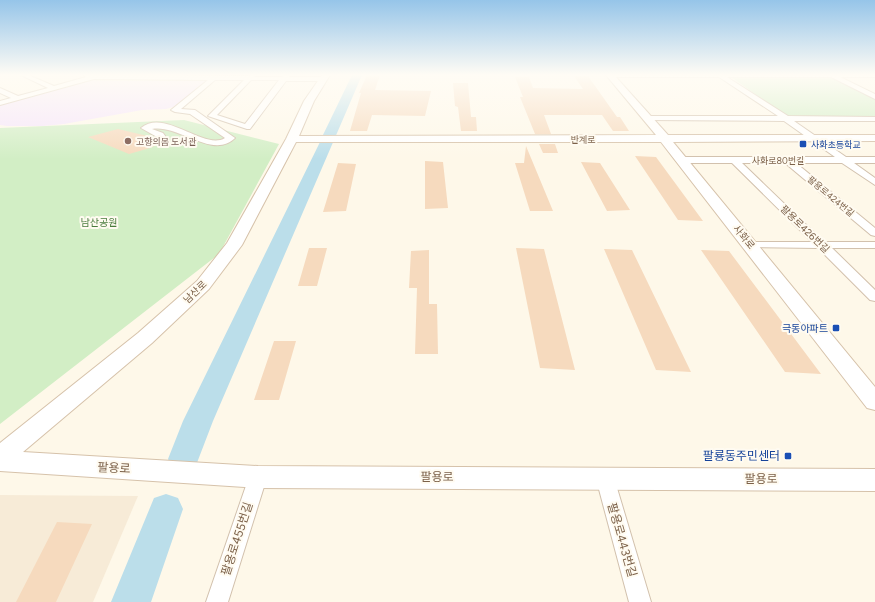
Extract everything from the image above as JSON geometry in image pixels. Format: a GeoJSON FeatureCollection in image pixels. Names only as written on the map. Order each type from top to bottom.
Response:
{"type":"FeatureCollection","features":[{"type":"Feature","properties":{"kind":"main road","name":"남산로"},"geometry":{"type":"LineString","coordinates":[[0,457],[145,338],[203,285],[234,245],[292,139],[308,103]]}},
{"type":"Feature","properties":{"kind":"main road","name":"사화로"},"geometry":{"type":"LineString","coordinates":[[634,103],[872,394]]}},
{"type":"Feature","properties":{"kind":"main road","name":"반계로"},"geometry":{"type":"LineString","coordinates":[[292,139],[875,138]]}},
{"type":"Feature","properties":{"kind":"main road","name":"팔용로"},"geometry":{"type":"LineString","coordinates":[[0,462],[258,477],[875,480]]}},
{"type":"Feature","properties":{"kind":"street"},"geometry":{"type":"LineString","coordinates":[[164,140],[160,135],[145,128],[151,126],[171,128],[210,142],[223,142],[231,138],[192,112],[175,110],[183,103]]}},
{"type":"Feature","properties":{"kind":"street"},"geometry":{"type":"LineString","coordinates":[[225,103],[212,116],[247,127],[266,103]]}},
{"type":"Feature","properties":{"kind":"street"},"geometry":{"type":"LineString","coordinates":[[762,103],[875,182]]}},
{"type":"Feature","properties":{"kind":"street"},"geometry":{"type":"LineString","coordinates":[[647,118],[875,119]]}},
{"type":"Feature","properties":{"kind":"street","name":"사화로80번길"},"geometry":{"type":"LineString","coordinates":[[682,160],[875,160]]}},
{"type":"Feature","properties":{"kind":"street","name":"팔용로426번길"},"geometry":{"type":"LineString","coordinates":[[734,160],[875,297]]}},
{"type":"Feature","properties":{"kind":"street","name":"팔용로424번길"},"geometry":{"type":"LineString","coordinates":[[787,160],[875,233]]}},
{"type":"Feature","properties":{"kind":"street"},"geometry":{"type":"LineString","coordinates":[[750,245],[875,245]]}},
{"type":"Feature","properties":{"kind":"street","name":"팔용로455번길"},"geometry":{"type":"LineString","coordinates":[[217,602],[258,477]]}},
{"type":"Feature","properties":{"kind":"street","name":"팔용로443번길"},"geometry":{"type":"LineString","coordinates":[[605,478],[640,602]]}},
{"type":"Feature","properties":{"kind":"shaded area"},"geometry":{"type":"Polygon","coordinates":[[[7,103],[179,103],[166,109],[142,110],[64,124],[43,126],[0,125],[0,105],[7,103]]]}},
{"type":"Feature","properties":{"kind":"shaded area"},"geometry":{"type":"Polygon","coordinates":[[[0,495],[138,496],[93,602],[0,602],[0,495]]]}},
{"type":"Feature","properties":{"kind":"green space"},"geometry":{"type":"Polygon","coordinates":[[[768,103],[875,103],[875,116],[786,116],[768,103]]]}},
{"type":"Feature","properties":{"kind":"green space","name":"남산공원"},"geometry":{"type":"Polygon","coordinates":[[[184,120],[279,144],[219,254],[0,424],[0,128],[184,120]]]}},
{"type":"Feature","properties":{"kind":"building"},"geometry":{"type":"Polygon","coordinates":[[[358,103],[428,103],[425,116],[372,115],[367,131],[350,131],[358,103]]]}},
{"type":"Feature","properties":{"kind":"building"},"geometry":{"type":"Polygon","coordinates":[[[455,103],[470,103],[471,117],[476,117],[477,131],[461,131],[458,107],[455,106],[455,103]]]}},
{"type":"Feature","properties":{"kind":"building"},"geometry":{"type":"Polygon","coordinates":[[[522,103],[607,103],[617,117],[620,117],[629,131],[613,131],[602,115],[544,115],[551,134],[535,134],[522,103]]]}},
{"type":"Feature","properties":{"kind":"building","name":"고향의봄 도서관"},"geometry":{"type":"Polygon","coordinates":[[[118,129],[156,138],[161,143],[129,154],[88,137],[118,129]]]}},
{"type":"Feature","properties":{"kind":"building"},"geometry":{"type":"Polygon","coordinates":[[[539,144],[555,144],[558,153],[543,153],[539,144]]]}},
{"type":"Feature","properties":{"kind":"building"},"geometry":{"type":"Polygon","coordinates":[[[526,146],[553,211],[530,211],[515,163],[524,163],[526,146]]]}},
{"type":"Feature","properties":{"kind":"building"},"geometry":{"type":"Polygon","coordinates":[[[635,156],[656,157],[703,221],[678,220],[635,156]]]}},
{"type":"Feature","properties":{"kind":"building"},"geometry":{"type":"Polygon","coordinates":[[[425,161],[443,162],[448,208],[425,209],[425,161]]]}},
{"type":"Feature","properties":{"kind":"building"},"geometry":{"type":"Polygon","coordinates":[[[581,162],[600,163],[630,210],[607,211],[581,162]]]}},
{"type":"Feature","properties":{"kind":"building"},"geometry":{"type":"Polygon","coordinates":[[[338,163],[356,164],[346,211],[323,212],[338,163]]]}},
{"type":"Feature","properties":{"kind":"building"},"geometry":{"type":"Polygon","coordinates":[[[309,248],[327,248],[317,286],[298,286],[309,248]]]}},
{"type":"Feature","properties":{"kind":"building"},"geometry":{"type":"Polygon","coordinates":[[[516,248],[544,249],[575,370],[540,368],[516,248]]]}},
{"type":"Feature","properties":{"kind":"building"},"geometry":{"type":"Polygon","coordinates":[[[604,249],[632,250],[691,372],[656,370],[604,249]]]}},
{"type":"Feature","properties":{"kind":"building"},"geometry":{"type":"Polygon","coordinates":[[[429,250],[429,304],[437,304],[438,354],[415,354],[417,288],[409,288],[411,251],[429,250]]]}},
{"type":"Feature","properties":{"kind":"building"},"geometry":{"type":"Polygon","coordinates":[[[701,250],[729,251],[821,374],[785,372],[701,250]]]}},
{"type":"Feature","properties":{"kind":"building"},"geometry":{"type":"Polygon","coordinates":[[[274,341],[296,341],[279,400],[254,400],[274,341]]]}},
{"type":"Feature","properties":{"kind":"building"},"geometry":{"type":"Polygon","coordinates":[[[57,522],[92,524],[56,602],[16,602],[57,522]]]}},
{"type":"Feature","properties":{"kind":"waterway"},"geometry":{"type":"LineString","coordinates":[[329,137],[344,103]]}},
{"type":"Feature","properties":{"kind":"waterway"},"geometry":{"type":"LineString","coordinates":[[184,459],[198,421],[327,142]]}},
{"type":"Feature","properties":{"kind":"waterway"},"geometry":{"type":"LineString","coordinates":[[131,602],[166,509]]}},
{"type":"Feature","properties":{"kind":"place","name":"고향의봄 도서관"},"geometry":{"type":"Point","coordinates":[128,141]}},
{"type":"Feature","properties":{"kind":"place","name":"사화초등학교"},"geometry":{"type":"Point","coordinates":[803,144]}},
{"type":"Feature","properties":{"kind":"place","name":"극동아파트"},"geometry":{"type":"Point","coordinates":[836,328]}},
{"type":"Feature","properties":{"kind":"place","name":"팔룡동주민센터"},"geometry":{"type":"Point","coordinates":[788,456]}}]}
